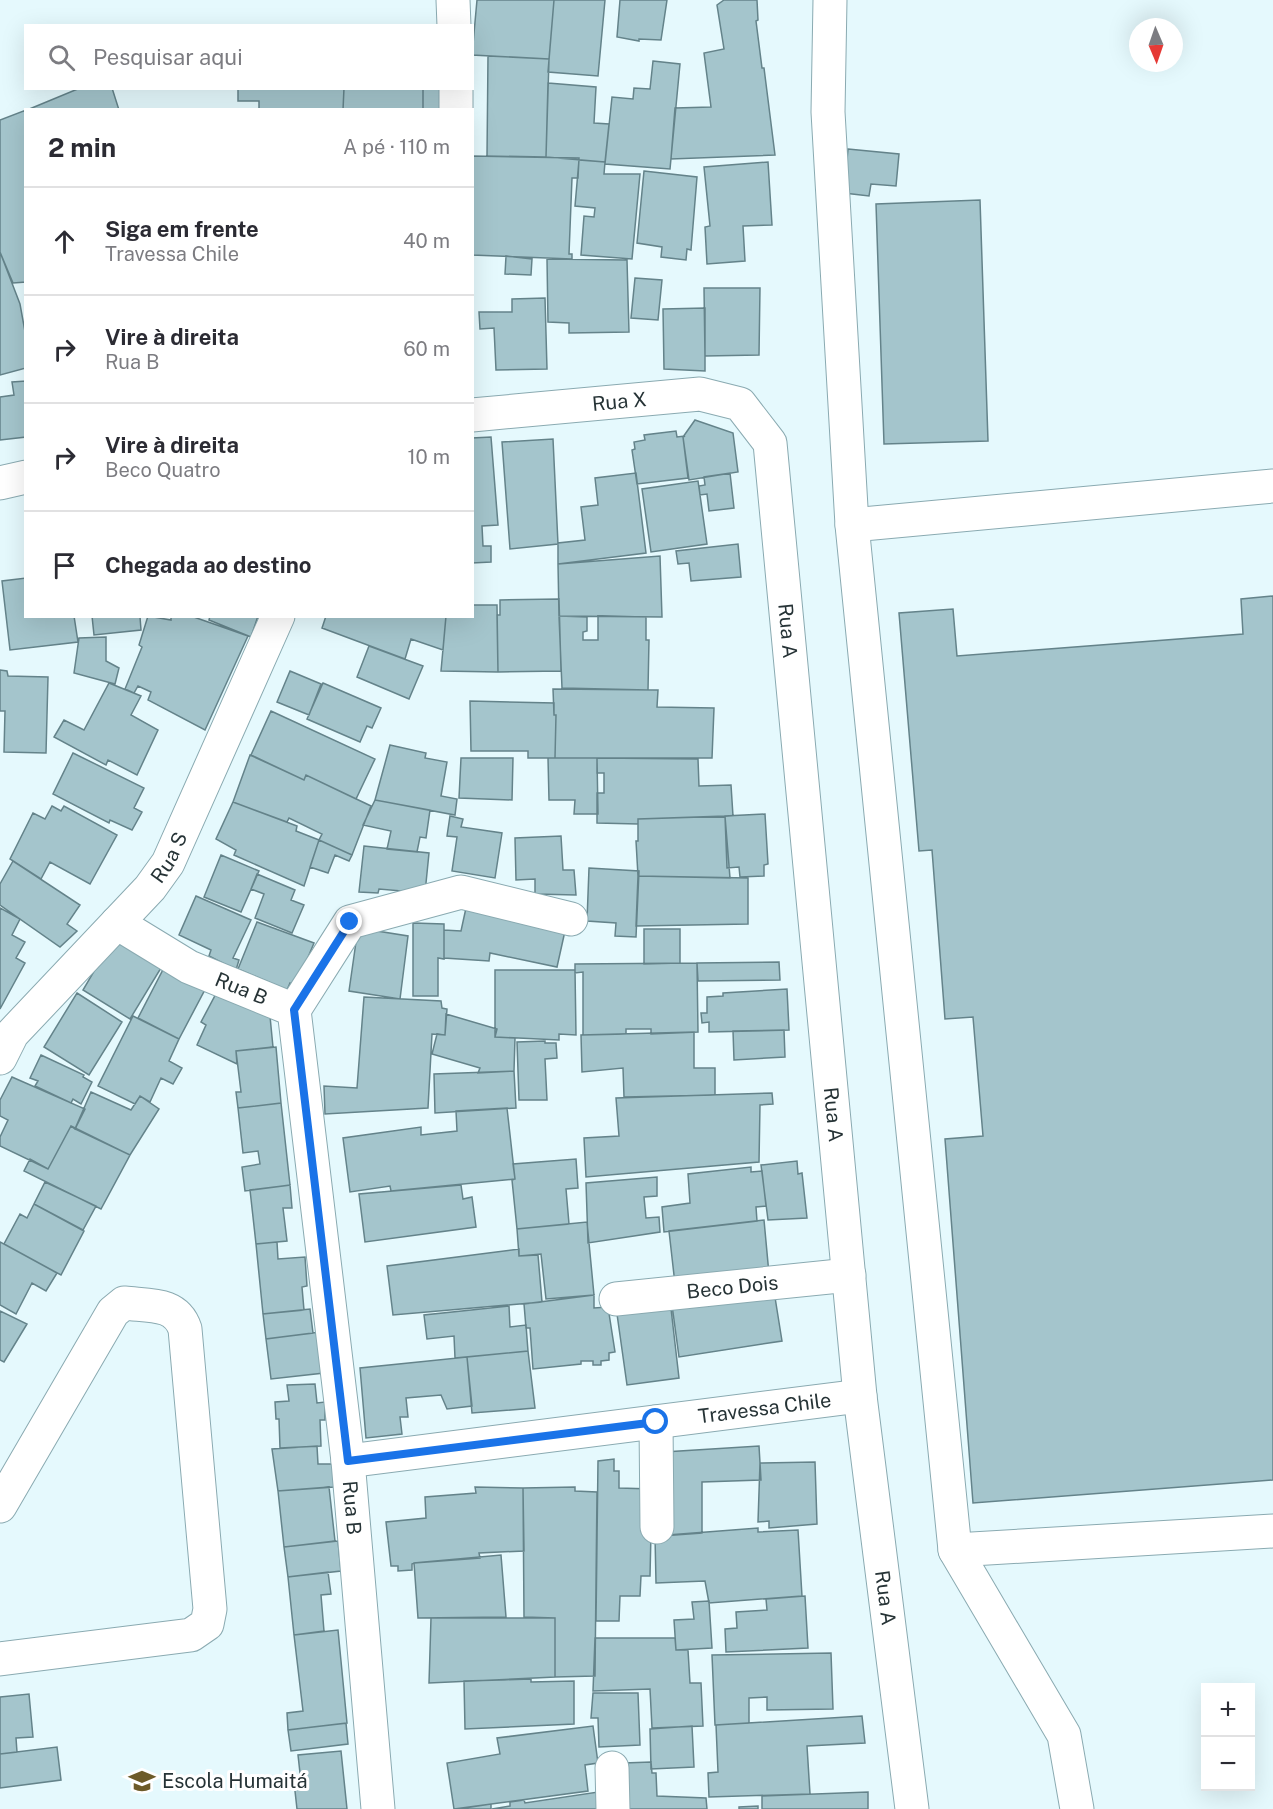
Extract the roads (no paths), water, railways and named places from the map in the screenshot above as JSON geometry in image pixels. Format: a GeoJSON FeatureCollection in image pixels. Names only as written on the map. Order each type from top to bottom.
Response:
{"type":"FeatureCollection","features":[{"type":"Feature","properties":{"kind":"street"},"geometry":{"type":"LineString","coordinates":[[453,0],[454,24]]}},
{"type":"Feature","properties":{"kind":"street"},"geometry":{"type":"LineString","coordinates":[[830,0],[828,112],[852,525],[955,1550],[1064,1735],[1077,1809]]}},
{"type":"Feature","properties":{"kind":"street"},"geometry":{"type":"LineString","coordinates":[[456,90],[456,108]]}},
{"type":"Feature","properties":{"kind":"street","name":"Rua X"},"geometry":{"type":"LineString","coordinates":[[474,415],[700,394],[740,404],[758,424]]}},
{"type":"Feature","properties":{"kind":"street","name":"Rua A"},"geometry":{"type":"LineString","coordinates":[[758,424],[770,443],[860,1396],[912,1809]]}},
{"type":"Feature","properties":{"kind":"street"},"geometry":{"type":"LineString","coordinates":[[0,483],[24,477]]}},
{"type":"Feature","properties":{"kind":"street"},"geometry":{"type":"LineString","coordinates":[[852,525],[1273,486]]}},
{"type":"Feature","properties":{"kind":"street","name":"Rua S"},"geometry":{"type":"LineString","coordinates":[[0,1058],[12,1034],[150,888],[168,863],[277,618]]}},
{"type":"Feature","properties":{"kind":"street"},"geometry":{"type":"LineString","coordinates":[[294,1010],[350,922],[461,892],[571,919]]}},
{"type":"Feature","properties":{"kind":"street","name":"Rua B"},"geometry":{"type":"LineString","coordinates":[[117,923],[189,967],[294,1010],[348,1461],[378,1809]]}},
{"type":"Feature","properties":{"kind":"street","name":"Beco Dois"},"geometry":{"type":"LineString","coordinates":[[616,1299],[849,1275]]}},
{"type":"Feature","properties":{"kind":"street"},"geometry":{"type":"LineString","coordinates":[[0,1506],[113,1312],[124,1303],[174,1310],[181,1317],[185,1329],[210,1609],[207,1623],[191,1635],[0,1659]]}},
{"type":"Feature","properties":{"kind":"street","name":"Travessa Chile"},"geometry":{"type":"LineString","coordinates":[[348,1461],[860,1396]]}},
{"type":"Feature","properties":{"kind":"street"},"geometry":{"type":"LineString","coordinates":[[656,1422],[657,1527]]}},
{"type":"Feature","properties":{"kind":"street"},"geometry":{"type":"LineString","coordinates":[[955,1550],[1273,1531]]}},
{"type":"Feature","properties":{"kind":"street"},"geometry":{"type":"LineString","coordinates":[[612,1768],[613,1809]]}},
{"type":"Feature","properties":{"kind":"place","name":"Escola Humaitá"},"geometry":{"type":"Point","coordinates":[142,1781]}}]}
